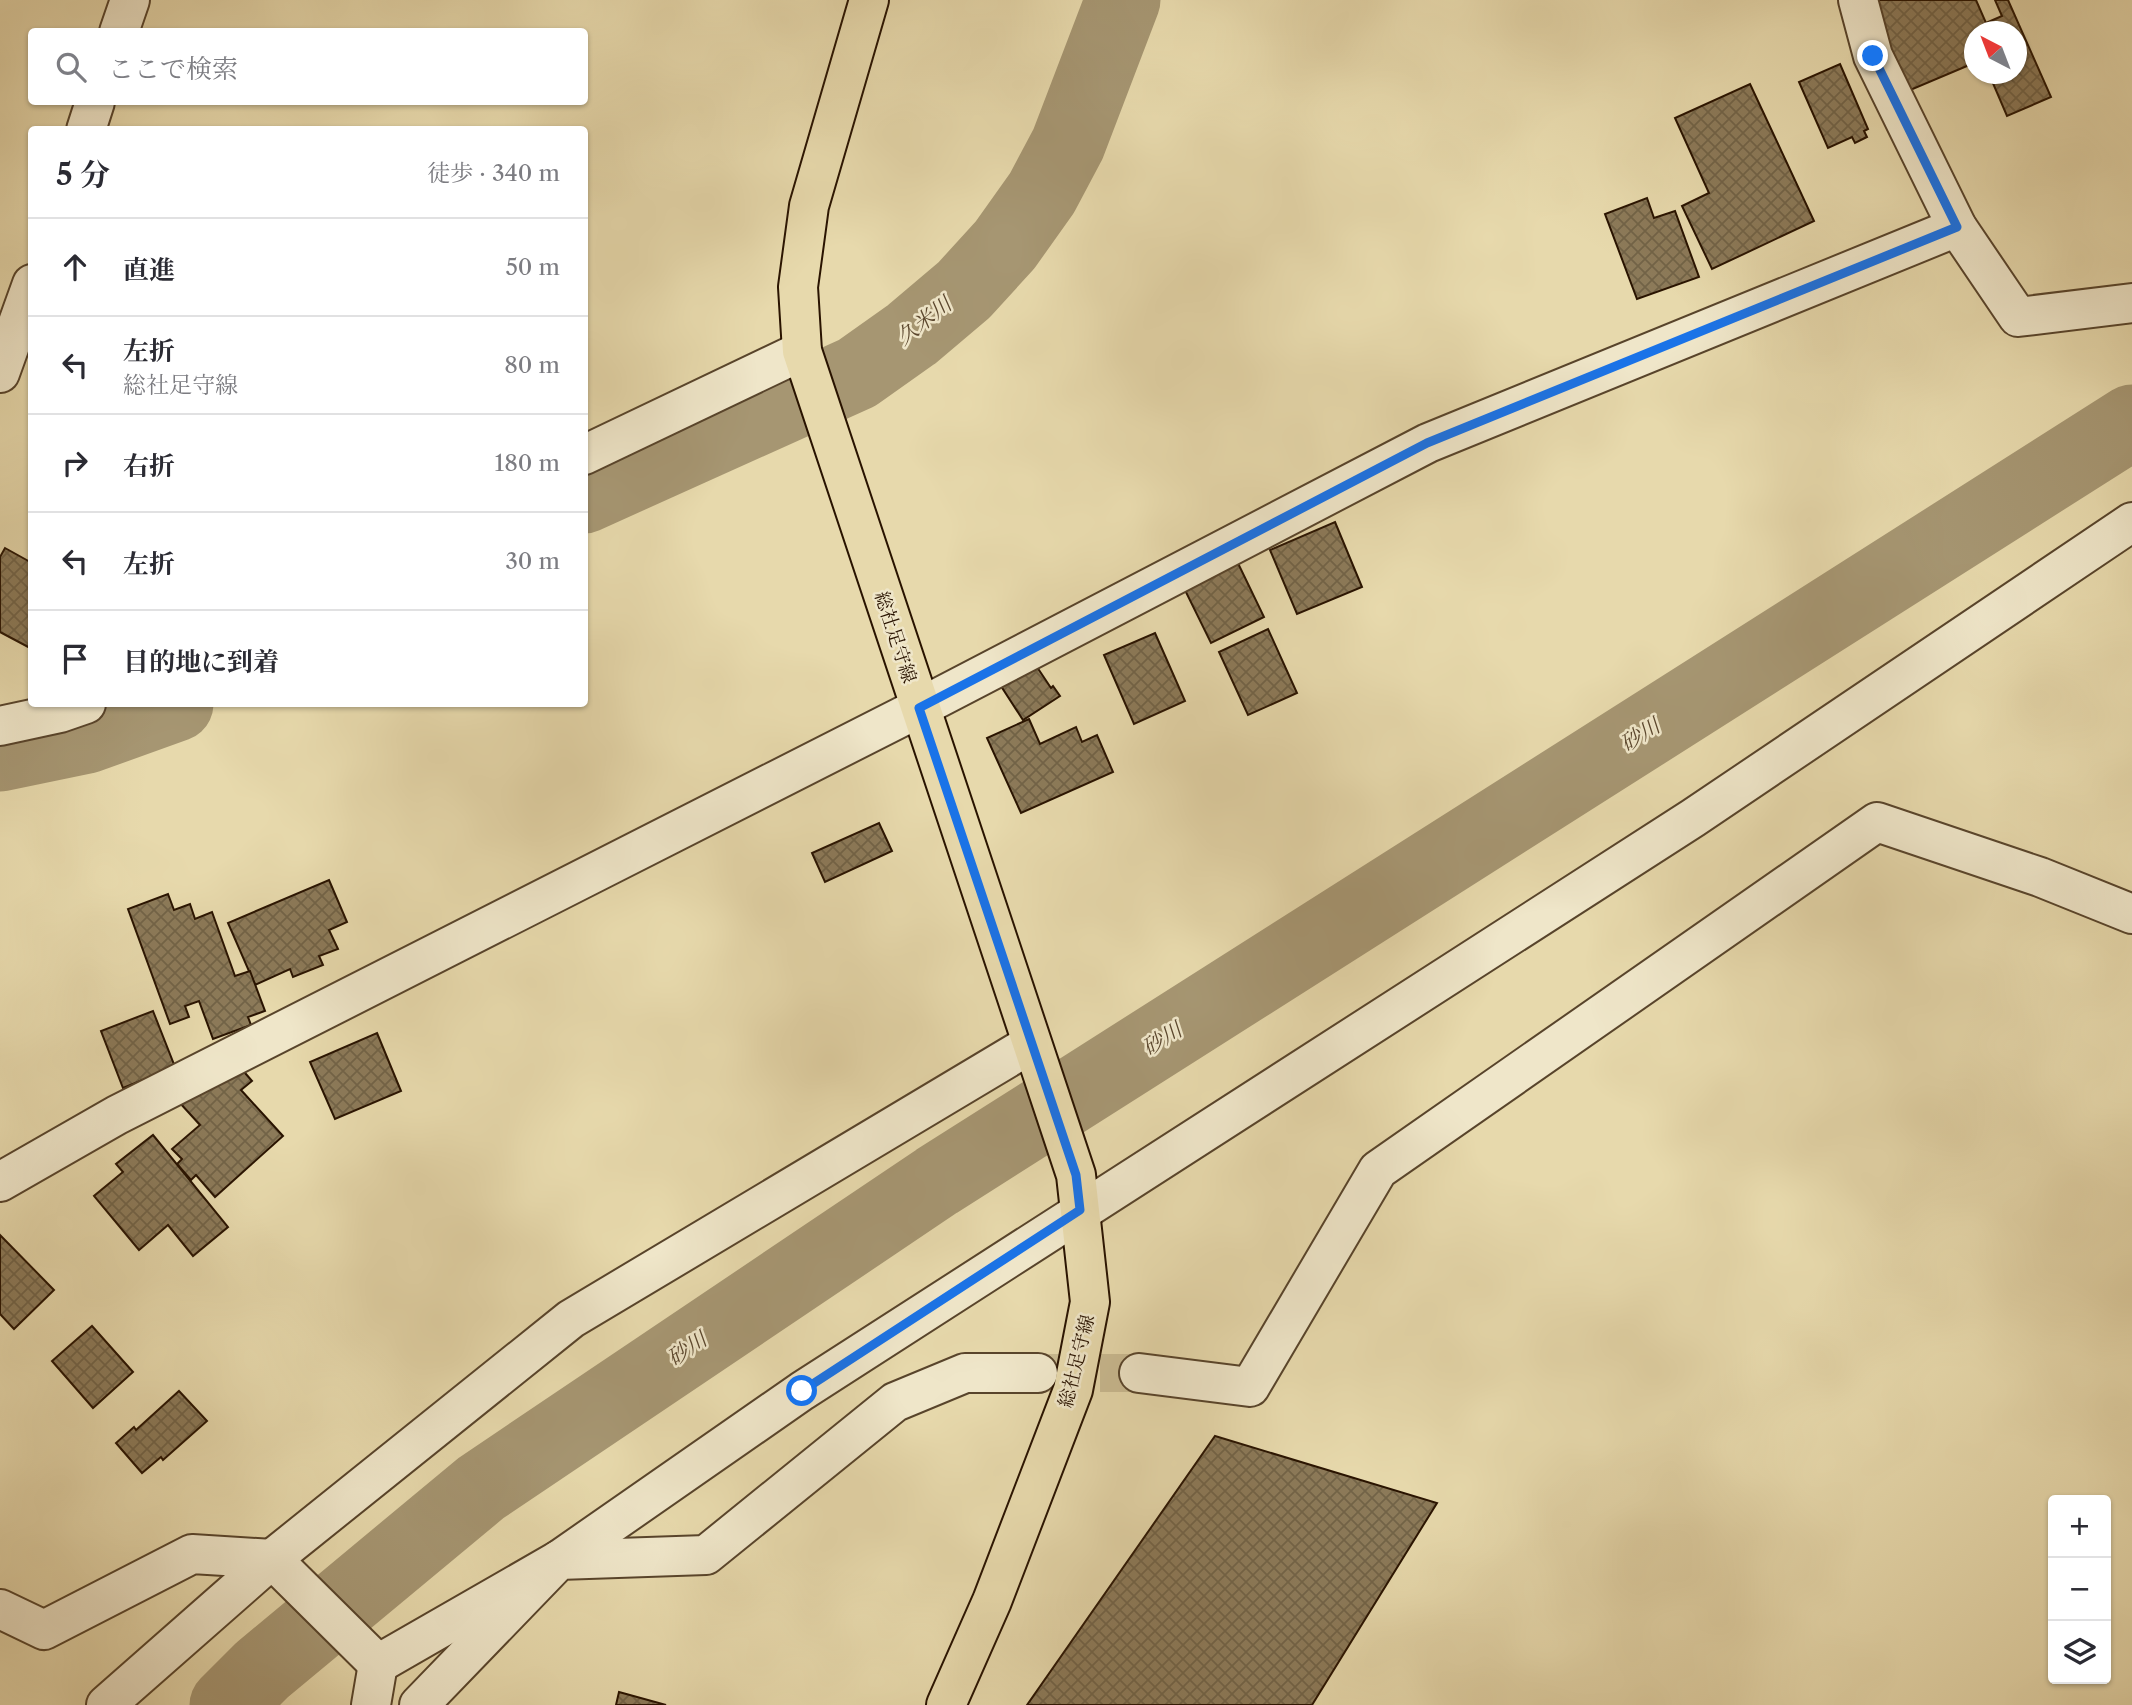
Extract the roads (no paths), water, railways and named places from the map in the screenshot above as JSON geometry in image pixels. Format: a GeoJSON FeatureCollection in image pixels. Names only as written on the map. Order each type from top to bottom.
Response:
{"type":"FeatureCollection","features":[{"type":"Feature","properties":{"kind":"main road","name":"総社足守線"},"geometry":{"type":"LineString","coordinates":[[869,0],[809,206],[798,287],[803,357],[1078,1193],[1090,1302],[1073,1390],[992,1601],[946,1705]]}},
{"type":"Feature","properties":{"kind":"street"},"geometry":{"type":"LineString","coordinates":[[121,28],[130,0]]}},
{"type":"Feature","properties":{"kind":"street"},"geometry":{"type":"LineString","coordinates":[[1858,0],[1873,56],[1957,227],[2018,317],[2132,303]]}},
{"type":"Feature","properties":{"kind":"street"},"geometry":{"type":"LineString","coordinates":[[87,126],[94,105]]}},
{"type":"Feature","properties":{"kind":"street"},"geometry":{"type":"LineString","coordinates":[[0,1182],[117,1115],[919,708],[1427,443],[1957,227]]}},
{"type":"Feature","properties":{"kind":"street"},"geometry":{"type":"LineString","coordinates":[[0,373],[28,295]]}},
{"type":"Feature","properties":{"kind":"street"},"geometry":{"type":"LineString","coordinates":[[588,453],[803,357]]}},
{"type":"Feature","properties":{"kind":"street"},"geometry":{"type":"LineString","coordinates":[[378,1664],[559,1560],[802,1391],[1078,1193],[1693,818],[2132,522]]}},
{"type":"Feature","properties":{"kind":"street"},"geometry":{"type":"LineString","coordinates":[[0,726],[77,707]]}},
{"type":"Feature","properties":{"kind":"street"},"geometry":{"type":"LineString","coordinates":[[1139,1373],[1250,1387],[1378,1170],[1877,822],[2040,877],[2132,914]]}},
{"type":"Feature","properties":{"kind":"street"},"geometry":{"type":"LineString","coordinates":[[106,1705],[272,1559],[571,1319],[1035,1056]]}},
{"type":"Feature","properties":{"kind":"street"},"geometry":{"type":"LineString","coordinates":[[419,1705],[559,1560],[706,1555],[895,1402],[965,1373],[1038,1373]]}},
{"type":"Feature","properties":{"kind":"street"},"geometry":{"type":"LineString","coordinates":[[0,1609],[44,1630],[192,1554],[272,1559],[378,1664]]}},
{"type":"Feature","properties":{"kind":"street"},"geometry":{"type":"LineString","coordinates":[[371,1705],[378,1664]]}},
{"type":"Feature","properties":{"kind":"waterway","name":"久米川"},"geometry":{"type":"LineString","coordinates":[[588,494],[857,373],[912,334],[964,290],[1005,245],[1042,193],[1068,144],[1123,0]]}},
{"type":"Feature","properties":{"kind":"waterway","name":"砂川"},"geometry":{"type":"LineString","coordinates":[[227,1705],[262,1670],[481,1488],[937,1181],[2132,422]]}},
{"type":"Feature","properties":{"kind":"waterway","name":"久米川"},"geometry":{"type":"LineString","coordinates":[[0,754],[87,736],[168,707]]}},
{"type":"Feature","properties":{"kind":"tunnel"},"geometry":{"type":"LineString","coordinates":[[1043,1373],[1139,1373]]}}]}
